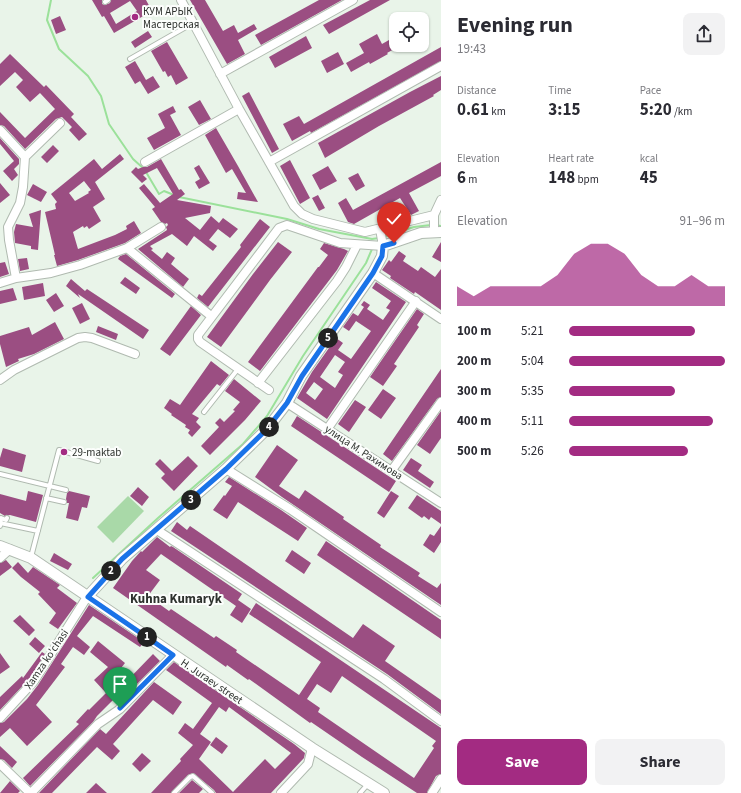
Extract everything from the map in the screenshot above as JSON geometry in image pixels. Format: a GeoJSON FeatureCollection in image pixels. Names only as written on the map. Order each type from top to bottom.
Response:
{"type":"FeatureCollection","features":[{"type":"Feature","properties":{"kind":"street"},"geometry":{"type":"LineString","coordinates":[[181,0],[239,109],[294,206],[308,217],[365,232],[434,215]]}},
{"type":"Feature","properties":{"kind":"street"},"geometry":{"type":"LineString","coordinates":[[220,74],[353,0]]}},
{"type":"Feature","properties":{"kind":"street"},"geometry":{"type":"LineString","coordinates":[[270,162],[441,66]]}},
{"type":"Feature","properties":{"kind":"street"},"geometry":{"type":"LineString","coordinates":[[146,162],[239,109]]}},
{"type":"Feature","properties":{"kind":"street"},"geometry":{"type":"LineString","coordinates":[[16,278],[8,240],[8,227],[20,203],[23,187],[25,157],[60,123]]}},
{"type":"Feature","properties":{"kind":"street"},"geometry":{"type":"LineString","coordinates":[[0,130],[25,157]]}},
{"type":"Feature","properties":{"kind":"street"},"geometry":{"type":"LineString","coordinates":[[269,390],[200,342],[198,339],[198,334],[279,228],[287,225],[340,242],[357,245],[381,244],[421,233],[437,232],[434,215],[441,200]]}},
{"type":"Feature","properties":{"kind":"street"},"geometry":{"type":"LineString","coordinates":[[0,283],[16,278],[58,271],[80,265],[127,248],[161,227]]}},
{"type":"Feature","properties":{"kind":"street"},"geometry":{"type":"LineString","coordinates":[[88,597],[122,559],[226,469],[266,430],[287,403],[302,376],[373,273],[382,256],[380,229]]}},
{"type":"Feature","properties":{"kind":"street"},"geometry":{"type":"LineString","coordinates":[[258,383],[337,281],[357,245]]}},
{"type":"Feature","properties":{"kind":"street"},"geometry":{"type":"LineString","coordinates":[[127,248],[211,316]]}},
{"type":"Feature","properties":{"kind":"street"},"geometry":{"type":"LineString","coordinates":[[373,273],[441,319]]}},
{"type":"Feature","properties":{"kind":"street"},"geometry":{"type":"LineString","coordinates":[[328,428],[416,301]]}},
{"type":"Feature","properties":{"kind":"street"},"geometry":{"type":"LineString","coordinates":[[0,380],[14,370],[78,338],[92,338],[135,354]]}},
{"type":"Feature","properties":{"kind":"street"},"geometry":{"type":"LineString","coordinates":[[392,470],[441,402]]}},
{"type":"Feature","properties":{"kind":"street","name":"улица М. Рахимова"},"geometry":{"type":"LineString","coordinates":[[287,403],[328,428],[441,503]]}},
{"type":"Feature","properties":{"kind":"street"},"geometry":{"type":"LineString","coordinates":[[226,469],[290,509],[441,612]]}},
{"type":"Feature","properties":{"kind":"street"},"geometry":{"type":"LineString","coordinates":[[157,530],[384,679],[441,721]]}},
{"type":"Feature","properties":{"kind":"street","name":"H. Juraev street"},"geometry":{"type":"LineString","coordinates":[[0,546],[31,558],[312,748],[384,793]]}},
{"type":"Feature","properties":{"kind":"street"},"geometry":{"type":"LineString","coordinates":[[0,558],[10,550]]}},
{"type":"Feature","properties":{"kind":"street","name":"Xamza ko'chasi"},"geometry":{"type":"LineString","coordinates":[[0,718],[34,681],[88,597]]}},
{"type":"Feature","properties":{"kind":"street"},"geometry":{"type":"LineString","coordinates":[[0,764],[30,793],[98,724],[120,708],[173,655]]}},
{"type":"Feature","properties":{"kind":"street"},"geometry":{"type":"LineString","coordinates":[[281,793],[308,764],[312,748]]}},
{"type":"Feature","properties":{"kind":"street"},"geometry":{"type":"LineString","coordinates":[[432,793],[441,779]]}},
{"type":"Feature","properties":{"kind":"lane"},"geometry":{"type":"LineString","coordinates":[[130,59],[193,22]]}},
{"type":"Feature","properties":{"kind":"lane"},"geometry":{"type":"LineString","coordinates":[[204,412],[238,369]]}},
{"type":"Feature","properties":{"kind":"lane"},"geometry":{"type":"LineString","coordinates":[[31,558],[59,450],[98,461]]}},
{"type":"Feature","properties":{"kind":"lane"},"geometry":{"type":"LineString","coordinates":[[0,474],[66,490]]}},
{"type":"Feature","properties":{"kind":"lane"},"geometry":{"type":"LineString","coordinates":[[46,498],[64,502]]}},
{"type":"Feature","properties":{"kind":"lane"},"geometry":{"type":"LineString","coordinates":[[7,518],[6,520],[1,518],[0,524],[38,531]]}},
{"type":"Feature","properties":{"kind":"lane"},"geometry":{"type":"LineString","coordinates":[[174,793],[193,776],[212,793]]}},
{"type":"Feature","properties":{"kind":"lane"},"geometry":{"type":"LineString","coordinates":[[360,793],[369,783]]}},
{"type":"Feature","properties":{"kind":"green space"},"geometry":{"type":"Polygon","coordinates":[[[128,496],[144,511],[113,543],[97,527],[128,496]]]}},
{"type":"Feature","properties":{"kind":"building","name":"КУМ АРЫК Мастерская"},"geometry":{"type":"Polygon","coordinates":[[[92,0],[102,0],[102,4],[105,5],[110,3],[111,0],[146,0],[152,11],[114,33],[104,16],[102,17],[92,0]],[[130,1],[110,13],[116,24],[137,11],[130,1]]]}},
{"type":"Feature","properties":{"kind":"building"},"geometry":{"type":"Polygon","coordinates":[[[190,0],[205,0],[223,31],[234,25],[238,33],[254,24],[257,29],[238,40],[245,54],[227,64],[190,0]]]}},
{"type":"Feature","properties":{"kind":"building"},"geometry":{"type":"Polygon","coordinates":[[[319,0],[342,0],[261,45],[255,35],[319,0]]]}},
{"type":"Feature","properties":{"kind":"building"},"geometry":{"type":"Polygon","coordinates":[[[370,0],[390,0],[329,34],[323,25],[370,0]]]}},
{"type":"Feature","properties":{"kind":"building"},"geometry":{"type":"Polygon","coordinates":[[[60,16],[66,30],[56,34],[51,20],[60,16]]]}},
{"type":"Feature","properties":{"kind":"building"},"geometry":{"type":"Polygon","coordinates":[[[148,31],[152,37],[135,48],[131,42],[148,31]]]}},
{"type":"Feature","properties":{"kind":"building"},"geometry":{"type":"Polygon","coordinates":[[[377,34],[382,44],[389,40],[389,52],[387,53],[388,54],[370,64],[369,62],[351,72],[346,63],[364,53],[359,44],[377,34]]]}},
{"type":"Feature","properties":{"kind":"building"},"geometry":{"type":"Polygon","coordinates":[[[306,36],[312,48],[275,68],[269,57],[306,36]]]}},
{"type":"Feature","properties":{"kind":"building"},"geometry":{"type":"Polygon","coordinates":[[[167,42],[188,78],[176,85],[171,75],[168,77],[165,71],[163,72],[151,51],[167,42]]]}},
{"type":"Feature","properties":{"kind":"building"},"geometry":{"type":"Polygon","coordinates":[[[441,47],[441,61],[311,133],[310,131],[292,141],[283,124],[299,116],[304,124],[441,47]]]}},
{"type":"Feature","properties":{"kind":"building"},"geometry":{"type":"Polygon","coordinates":[[[338,52],[344,64],[327,73],[321,61],[338,52]]]}},
{"type":"Feature","properties":{"kind":"building"},"geometry":{"type":"Polygon","coordinates":[[[10,54],[44,87],[46,85],[74,114],[71,117],[87,134],[79,141],[69,130],[72,127],[62,117],[56,119],[25,149],[4,126],[0,125],[0,112],[25,138],[55,109],[40,93],[30,102],[16,87],[23,80],[15,72],[0,86],[0,64],[10,54]]]}},
{"type":"Feature","properties":{"kind":"building"},"geometry":{"type":"Polygon","coordinates":[[[135,61],[146,80],[153,76],[160,87],[148,94],[140,81],[135,84],[125,67],[135,61]]]}},
{"type":"Feature","properties":{"kind":"building"},"geometry":{"type":"Polygon","coordinates":[[[441,76],[441,90],[433,95],[434,96],[325,158],[318,143],[441,76]]]}},
{"type":"Feature","properties":{"kind":"building"},"geometry":{"type":"Polygon","coordinates":[[[249,92],[279,149],[272,153],[242,96],[249,92]]]}},
{"type":"Feature","properties":{"kind":"building"},"geometry":{"type":"Polygon","coordinates":[[[200,100],[211,119],[199,125],[188,107],[200,100]]]}},
{"type":"Feature","properties":{"kind":"building"},"geometry":{"type":"Polygon","coordinates":[[[173,106],[176,112],[170,115],[181,135],[154,150],[147,138],[165,128],[158,114],[173,106]]]}},
{"type":"Feature","properties":{"kind":"building"},"geometry":{"type":"Polygon","coordinates":[[[216,128],[258,202],[237,199],[238,192],[246,193],[232,169],[226,173],[205,135],[216,128]]]}},
{"type":"Feature","properties":{"kind":"building"},"geometry":{"type":"Polygon","coordinates":[[[0,138],[19,159],[19,164],[14,169],[18,175],[12,181],[3,171],[14,161],[0,144],[0,138]]]}},
{"type":"Feature","properties":{"kind":"building"},"geometry":{"type":"Polygon","coordinates":[[[53,145],[59,151],[47,163],[41,157],[53,145]]]}},
{"type":"Feature","properties":{"kind":"building"},"geometry":{"type":"Polygon","coordinates":[[[120,154],[124,159],[95,182],[105,199],[93,207],[101,221],[89,229],[87,226],[84,228],[83,226],[73,232],[78,249],[127,229],[126,226],[134,221],[141,233],[125,243],[57,266],[45,212],[56,209],[55,204],[57,202],[51,194],[94,159],[102,169],[120,154]],[[84,181],[69,193],[75,201],[89,193],[88,192],[91,190],[84,181]]]}},
{"type":"Feature","properties":{"kind":"building"},"geometry":{"type":"Polygon","coordinates":[[[161,159],[179,190],[181,189],[185,194],[177,200],[211,206],[210,213],[185,218],[200,230],[211,216],[219,223],[223,218],[238,229],[230,238],[218,229],[209,240],[217,246],[213,251],[194,236],[187,246],[172,234],[150,246],[153,249],[151,250],[162,259],[167,252],[175,258],[171,264],[189,279],[183,287],[138,249],[167,230],[166,227],[168,225],[167,223],[165,224],[161,222],[152,209],[155,207],[139,188],[144,184],[160,203],[173,194],[157,168],[143,175],[147,179],[142,183],[131,172],[136,167],[138,169],[147,167],[161,159]]]}},
{"type":"Feature","properties":{"kind":"building"},"geometry":{"type":"Polygon","coordinates":[[[290,160],[310,198],[300,204],[280,166],[290,160]]]}},
{"type":"Feature","properties":{"kind":"building"},"geometry":{"type":"Polygon","coordinates":[[[441,162],[441,176],[409,193],[419,211],[411,215],[400,198],[354,224],[348,222],[338,203],[346,198],[353,210],[441,162]]]}},
{"type":"Feature","properties":{"kind":"building"},"geometry":{"type":"Polygon","coordinates":[[[199,165],[210,183],[199,189],[195,182],[200,179],[194,168],[199,165]]]}},
{"type":"Feature","properties":{"kind":"building"},"geometry":{"type":"Polygon","coordinates":[[[328,166],[337,181],[320,190],[312,175],[328,166]]]}},
{"type":"Feature","properties":{"kind":"building"},"geometry":{"type":"Polygon","coordinates":[[[358,173],[365,186],[356,191],[348,178],[358,173]]]}},
{"type":"Feature","properties":{"kind":"building"},"geometry":{"type":"Polygon","coordinates":[[[0,183],[10,195],[0,203],[0,183]]]}},
{"type":"Feature","properties":{"kind":"building"},"geometry":{"type":"Polygon","coordinates":[[[33,184],[47,192],[41,202],[27,195],[33,184]]]}},
{"type":"Feature","properties":{"kind":"building"},"geometry":{"type":"Polygon","coordinates":[[[318,195],[325,208],[319,211],[312,198],[318,195]]]}},
{"type":"Feature","properties":{"kind":"building"},"geometry":{"type":"Polygon","coordinates":[[[41,210],[38,250],[31,249],[31,246],[15,243],[14,232],[16,224],[33,227],[29,214],[41,210]]]}},
{"type":"Feature","properties":{"kind":"building"},"geometry":{"type":"Polygon","coordinates":[[[260,219],[270,227],[208,307],[197,298],[199,294],[202,296],[241,247],[240,245],[260,219]]]}},
{"type":"Feature","properties":{"kind":"building"},"geometry":{"type":"Polygon","coordinates":[[[278,242],[292,252],[221,347],[207,337],[278,242]]]}},
{"type":"Feature","properties":{"kind":"building"},"geometry":{"type":"Polygon","coordinates":[[[441,242],[441,262],[432,257],[441,242]]]}},
{"type":"Feature","properties":{"kind":"building"},"geometry":{"type":"Polygon","coordinates":[[[324,243],[348,251],[337,270],[260,371],[248,362],[328,255],[320,249],[324,243]]]}},
{"type":"Feature","properties":{"kind":"building"},"geometry":{"type":"Polygon","coordinates":[[[399,251],[406,256],[403,261],[418,271],[421,267],[435,277],[441,269],[441,310],[415,292],[414,294],[390,278],[391,276],[382,270],[389,260],[391,262],[399,251]]]}},
{"type":"Feature","properties":{"kind":"building"},"geometry":{"type":"Polygon","coordinates":[[[126,254],[175,294],[172,298],[118,259],[120,256],[126,254]]]}},
{"type":"Feature","properties":{"kind":"building"},"geometry":{"type":"Polygon","coordinates":[[[27,258],[29,269],[20,271],[18,259],[27,258]]]}},
{"type":"Feature","properties":{"kind":"building"},"geometry":{"type":"Polygon","coordinates":[[[5,262],[9,274],[0,277],[0,263],[5,262]]]}},
{"type":"Feature","properties":{"kind":"building"},"geometry":{"type":"Polygon","coordinates":[[[125,277],[140,288],[136,294],[120,283],[125,277]]]}},
{"type":"Feature","properties":{"kind":"building"},"geometry":{"type":"Polygon","coordinates":[[[71,279],[85,291],[87,289],[149,330],[143,339],[78,294],[80,298],[66,286],[71,279]]]}},
{"type":"Feature","properties":{"kind":"building"},"geometry":{"type":"Polygon","coordinates":[[[376,282],[406,302],[327,419],[297,398],[312,372],[336,338],[343,343],[338,350],[351,359],[371,331],[356,321],[349,331],[343,327],[353,313],[358,316],[364,307],[361,305],[364,301],[370,305],[367,309],[383,320],[390,310],[386,308],[391,301],[372,288],[376,282]],[[335,355],[320,377],[335,388],[343,375],[338,372],[345,362],[335,355]],[[314,382],[306,393],[315,400],[323,389],[314,382]]]}},
{"type":"Feature","properties":{"kind":"building"},"geometry":{"type":"Polygon","coordinates":[[[43,283],[45,296],[24,300],[22,287],[43,283]]]}},
{"type":"Feature","properties":{"kind":"building"},"geometry":{"type":"Polygon","coordinates":[[[13,288],[17,300],[0,304],[0,291],[13,288]]]}},
{"type":"Feature","properties":{"kind":"building"},"geometry":{"type":"Polygon","coordinates":[[[56,293],[64,306],[54,312],[46,300],[56,293]]]}},
{"type":"Feature","properties":{"kind":"building"},"geometry":{"type":"Polygon","coordinates":[[[82,303],[90,319],[80,324],[72,308],[82,303]]]}},
{"type":"Feature","properties":{"kind":"building"},"geometry":{"type":"Polygon","coordinates":[[[191,306],[201,315],[170,356],[160,349],[191,306]]]}},
{"type":"Feature","properties":{"kind":"building"},"geometry":{"type":"Polygon","coordinates":[[[417,309],[424,314],[417,325],[419,327],[394,364],[397,366],[383,386],[370,377],[417,309]]]}},
{"type":"Feature","properties":{"kind":"building"},"geometry":{"type":"Polygon","coordinates":[[[55,322],[64,339],[34,354],[18,359],[19,361],[6,367],[0,344],[0,336],[29,327],[32,335],[55,322]]]}},
{"type":"Feature","properties":{"kind":"building"},"geometry":{"type":"Polygon","coordinates":[[[98,326],[118,334],[116,340],[96,332],[98,326]]]}},
{"type":"Feature","properties":{"kind":"building"},"geometry":{"type":"Polygon","coordinates":[[[211,361],[229,375],[220,386],[217,384],[192,414],[199,418],[196,422],[201,427],[192,437],[188,433],[190,430],[185,427],[186,425],[171,415],[172,414],[164,408],[170,399],[180,405],[211,361]]]}},
{"type":"Feature","properties":{"kind":"building"},"geometry":{"type":"Polygon","coordinates":[[[441,369],[441,397],[437,399],[392,461],[383,454],[441,369]]]}},
{"type":"Feature","properties":{"kind":"building"},"geometry":{"type":"Polygon","coordinates":[[[234,379],[261,401],[245,420],[210,455],[201,446],[219,427],[215,423],[220,418],[224,422],[235,411],[233,410],[240,402],[225,391],[234,379]]]}},
{"type":"Feature","properties":{"kind":"building"},"geometry":{"type":"Polygon","coordinates":[[[383,389],[396,398],[381,419],[368,410],[383,389]]]}},
{"type":"Feature","properties":{"kind":"building"},"geometry":{"type":"Polygon","coordinates":[[[355,400],[366,407],[349,432],[338,424],[355,400]]]}},
{"type":"Feature","properties":{"kind":"building"},"geometry":{"type":"Polygon","coordinates":[[[441,411],[441,438],[430,454],[417,445],[441,411]]]}},
{"type":"Feature","properties":{"kind":"building"},"geometry":{"type":"Polygon","coordinates":[[[297,416],[396,481],[389,492],[291,426],[297,416]]]}},
{"type":"Feature","properties":{"kind":"building"},"geometry":{"type":"Polygon","coordinates":[[[277,445],[298,460],[279,486],[299,499],[305,490],[344,517],[343,519],[381,545],[380,547],[420,573],[418,576],[437,588],[441,583],[441,605],[255,477],[277,445]]]}},
{"type":"Feature","properties":{"kind":"building"},"geometry":{"type":"Polygon","coordinates":[[[3,448],[26,455],[22,472],[0,466],[0,458],[3,448]]]}},
{"type":"Feature","properties":{"kind":"building"},"geometry":{"type":"Polygon","coordinates":[[[188,456],[198,466],[174,491],[161,478],[165,474],[155,464],[160,459],[172,471],[188,456]]]}},
{"type":"Feature","properties":{"kind":"building"},"geometry":{"type":"Polygon","coordinates":[[[411,458],[422,465],[418,471],[434,482],[430,488],[403,470],[411,458]]]}},
{"type":"Feature","properties":{"kind":"building"},"geometry":{"type":"Polygon","coordinates":[[[229,477],[307,528],[298,541],[238,502],[227,519],[213,510],[232,486],[225,482],[229,477]]]}},
{"type":"Feature","properties":{"kind":"building"},"geometry":{"type":"Polygon","coordinates":[[[138,487],[149,497],[142,506],[130,496],[138,487]]]}},
{"type":"Feature","properties":{"kind":"building"},"geometry":{"type":"Polygon","coordinates":[[[28,491],[43,495],[36,522],[10,515],[5,516],[0,513],[0,494],[26,501],[28,491]]]}},
{"type":"Feature","properties":{"kind":"building"},"geometry":{"type":"Polygon","coordinates":[[[69,491],[90,496],[87,508],[82,507],[78,521],[66,518],[69,503],[67,503],[66,499],[69,491]]]}},
{"type":"Feature","properties":{"kind":"building"},"geometry":{"type":"Polygon","coordinates":[[[391,491],[399,496],[384,518],[377,513],[391,491]]]}},
{"type":"Feature","properties":{"kind":"building"},"geometry":{"type":"Polygon","coordinates":[[[417,495],[441,511],[441,524],[431,517],[429,520],[424,516],[422,518],[408,508],[417,495]]]}},
{"type":"Feature","properties":{"kind":"building"},"geometry":{"type":"Polygon","coordinates":[[[177,522],[187,530],[190,526],[353,638],[363,624],[395,646],[385,661],[441,700],[441,714],[387,674],[171,531],[177,522]]]}},
{"type":"Feature","properties":{"kind":"building"},"geometry":{"type":"Polygon","coordinates":[[[441,526],[441,542],[434,553],[423,545],[430,534],[434,536],[441,526]]]}},
{"type":"Feature","properties":{"kind":"building"},"geometry":{"type":"Polygon","coordinates":[[[157,537],[242,594],[238,600],[251,609],[242,623],[230,615],[236,606],[161,554],[146,570],[160,580],[148,596],[169,611],[171,609],[214,638],[216,636],[237,650],[236,652],[299,695],[321,662],[249,614],[256,603],[441,728],[441,774],[436,776],[427,793],[417,793],[311,722],[310,723],[249,679],[248,680],[227,665],[226,667],[113,588],[132,561],[141,551],[142,552],[157,537]],[[342,676],[331,693],[317,684],[307,699],[320,708],[318,712],[414,778],[434,748],[432,746],[436,741],[342,676]]]}},
{"type":"Feature","properties":{"kind":"building"},"geometry":{"type":"Polygon","coordinates":[[[326,541],[441,620],[441,639],[317,555],[326,541]]]}},
{"type":"Feature","properties":{"kind":"building"},"geometry":{"type":"Polygon","coordinates":[[[292,550],[311,563],[304,574],[285,561],[292,550]]]}},
{"type":"Feature","properties":{"kind":"building"},"geometry":{"type":"Polygon","coordinates":[[[54,553],[72,564],[68,570],[50,561],[54,553]]]}},
{"type":"Feature","properties":{"kind":"building"},"geometry":{"type":"Polygon","coordinates":[[[6,560],[12,567],[0,576],[0,563],[6,560]]]}},
{"type":"Feature","properties":{"kind":"building"},"geometry":{"type":"Polygon","coordinates":[[[18,562],[28,573],[33,567],[60,585],[57,588],[77,603],[58,629],[49,623],[56,613],[38,594],[40,592],[12,568],[18,562]]]}},
{"type":"Feature","properties":{"kind":"building"},"geometry":{"type":"Polygon","coordinates":[[[89,605],[144,642],[140,647],[93,616],[77,636],[90,647],[84,655],[73,647],[61,664],[65,667],[36,705],[52,722],[27,746],[10,728],[0,737],[0,723],[4,722],[27,699],[38,685],[89,605]]]}},
{"type":"Feature","properties":{"kind":"building"},"geometry":{"type":"Polygon","coordinates":[[[20,615],[35,630],[29,636],[13,621],[20,615]]]}},
{"type":"Feature","properties":{"kind":"building"},"geometry":{"type":"Polygon","coordinates":[[[35,637],[45,646],[39,653],[29,644],[35,637]]]}},
{"type":"Feature","properties":{"kind":"building"},"geometry":{"type":"Polygon","coordinates":[[[98,641],[125,663],[114,677],[122,686],[153,654],[160,661],[118,703],[114,699],[30,786],[23,778],[79,724],[76,722],[106,693],[94,680],[108,667],[90,652],[98,641]]]}},
{"type":"Feature","properties":{"kind":"building"},"geometry":{"type":"Polygon","coordinates":[[[42,652],[45,654],[30,678],[0,710],[0,697],[22,676],[23,678],[42,652]]]}},
{"type":"Feature","properties":{"kind":"building"},"geometry":{"type":"Polygon","coordinates":[[[0,653],[10,667],[0,674],[0,653]]]}},
{"type":"Feature","properties":{"kind":"building"},"geometry":{"type":"Polygon","coordinates":[[[174,662],[294,744],[305,753],[304,758],[271,793],[216,793],[193,773],[188,775],[171,793],[151,793],[181,761],[180,759],[193,745],[178,733],[185,723],[193,729],[212,703],[166,670],[174,662]],[[219,707],[200,734],[211,742],[199,759],[233,792],[265,759],[275,769],[291,753],[229,707],[226,712],[219,707]]]}},
{"type":"Feature","properties":{"kind":"building"},"geometry":{"type":"Polygon","coordinates":[[[154,682],[182,702],[173,715],[153,700],[113,744],[120,751],[112,760],[97,747],[52,793],[39,793],[100,729],[106,734],[154,682]]]}},
{"type":"Feature","properties":{"kind":"building"},"geometry":{"type":"Polygon","coordinates":[[[216,737],[228,746],[222,754],[210,745],[216,737]]]}},
{"type":"Feature","properties":{"kind":"building"},"geometry":{"type":"Polygon","coordinates":[[[0,746],[17,762],[12,768],[4,760],[0,759],[0,746]]]}},
{"type":"Feature","properties":{"kind":"building"},"geometry":{"type":"Polygon","coordinates":[[[142,753],[151,761],[140,772],[132,764],[142,753]]]}},
{"type":"Feature","properties":{"kind":"building"},"geometry":{"type":"Polygon","coordinates":[[[192,780],[203,789],[199,793],[179,793],[192,780]]]}},
{"type":"Feature","properties":{"kind":"building"},"geometry":{"type":"Polygon","coordinates":[[[10,781],[20,791],[18,793],[0,793],[10,781]]]}},
{"type":"Feature","properties":{"kind":"building"},"geometry":{"type":"Polygon","coordinates":[[[96,783],[107,793],[86,793],[96,783]]]}},
{"type":"Feature","properties":{"kind":"waterway"},"geometry":{"type":"LineString","coordinates":[[51,0],[47,20],[59,49],[88,76],[101,96],[109,124],[133,159],[143,168]]}},
{"type":"Feature","properties":{"kind":"waterway"},"geometry":{"type":"LineString","coordinates":[[146,172],[159,194],[164,191],[174,195]]}},
{"type":"Feature","properties":{"kind":"waterway"},"geometry":{"type":"LineString","coordinates":[[179,197],[287,219],[319,229],[372,239],[379,238]]}},
{"type":"Feature","properties":{"kind":"waterway"},"geometry":{"type":"LineString","coordinates":[[383,237],[414,227],[431,225]]}},
{"type":"Feature","properties":{"kind":"waterway"},"geometry":{"type":"LineString","coordinates":[[436,225],[441,226]]}},
{"type":"Feature","properties":{"kind":"waterway"},"geometry":{"type":"LineString","coordinates":[[93,578],[158,518],[243,444],[267,416],[303,356],[366,263],[372,247]]}},
{"type":"Feature","properties":{"kind":"place","name":"КУМ АРЫК Мастерская"},"geometry":{"type":"Point","coordinates":[135,17]}},
{"type":"Feature","properties":{"kind":"place","name":"29-maktab"},"geometry":{"type":"Point","coordinates":[64,452]}},
{"type":"Feature","properties":{"kind":"district","name":"Kuhna Kumaryk"},"geometry":{"type":"Point","coordinates":[176,598]}},
{"type":"Feature","properties":{"kind":"route"},"geometry":{"type":"LineString","coordinates":[[120,708],[173,655],[88,597],[122,559],[226,469],[266,430],[287,403],[302,376],[373,273],[382,256],[383,246],[394,243]]}}]}
